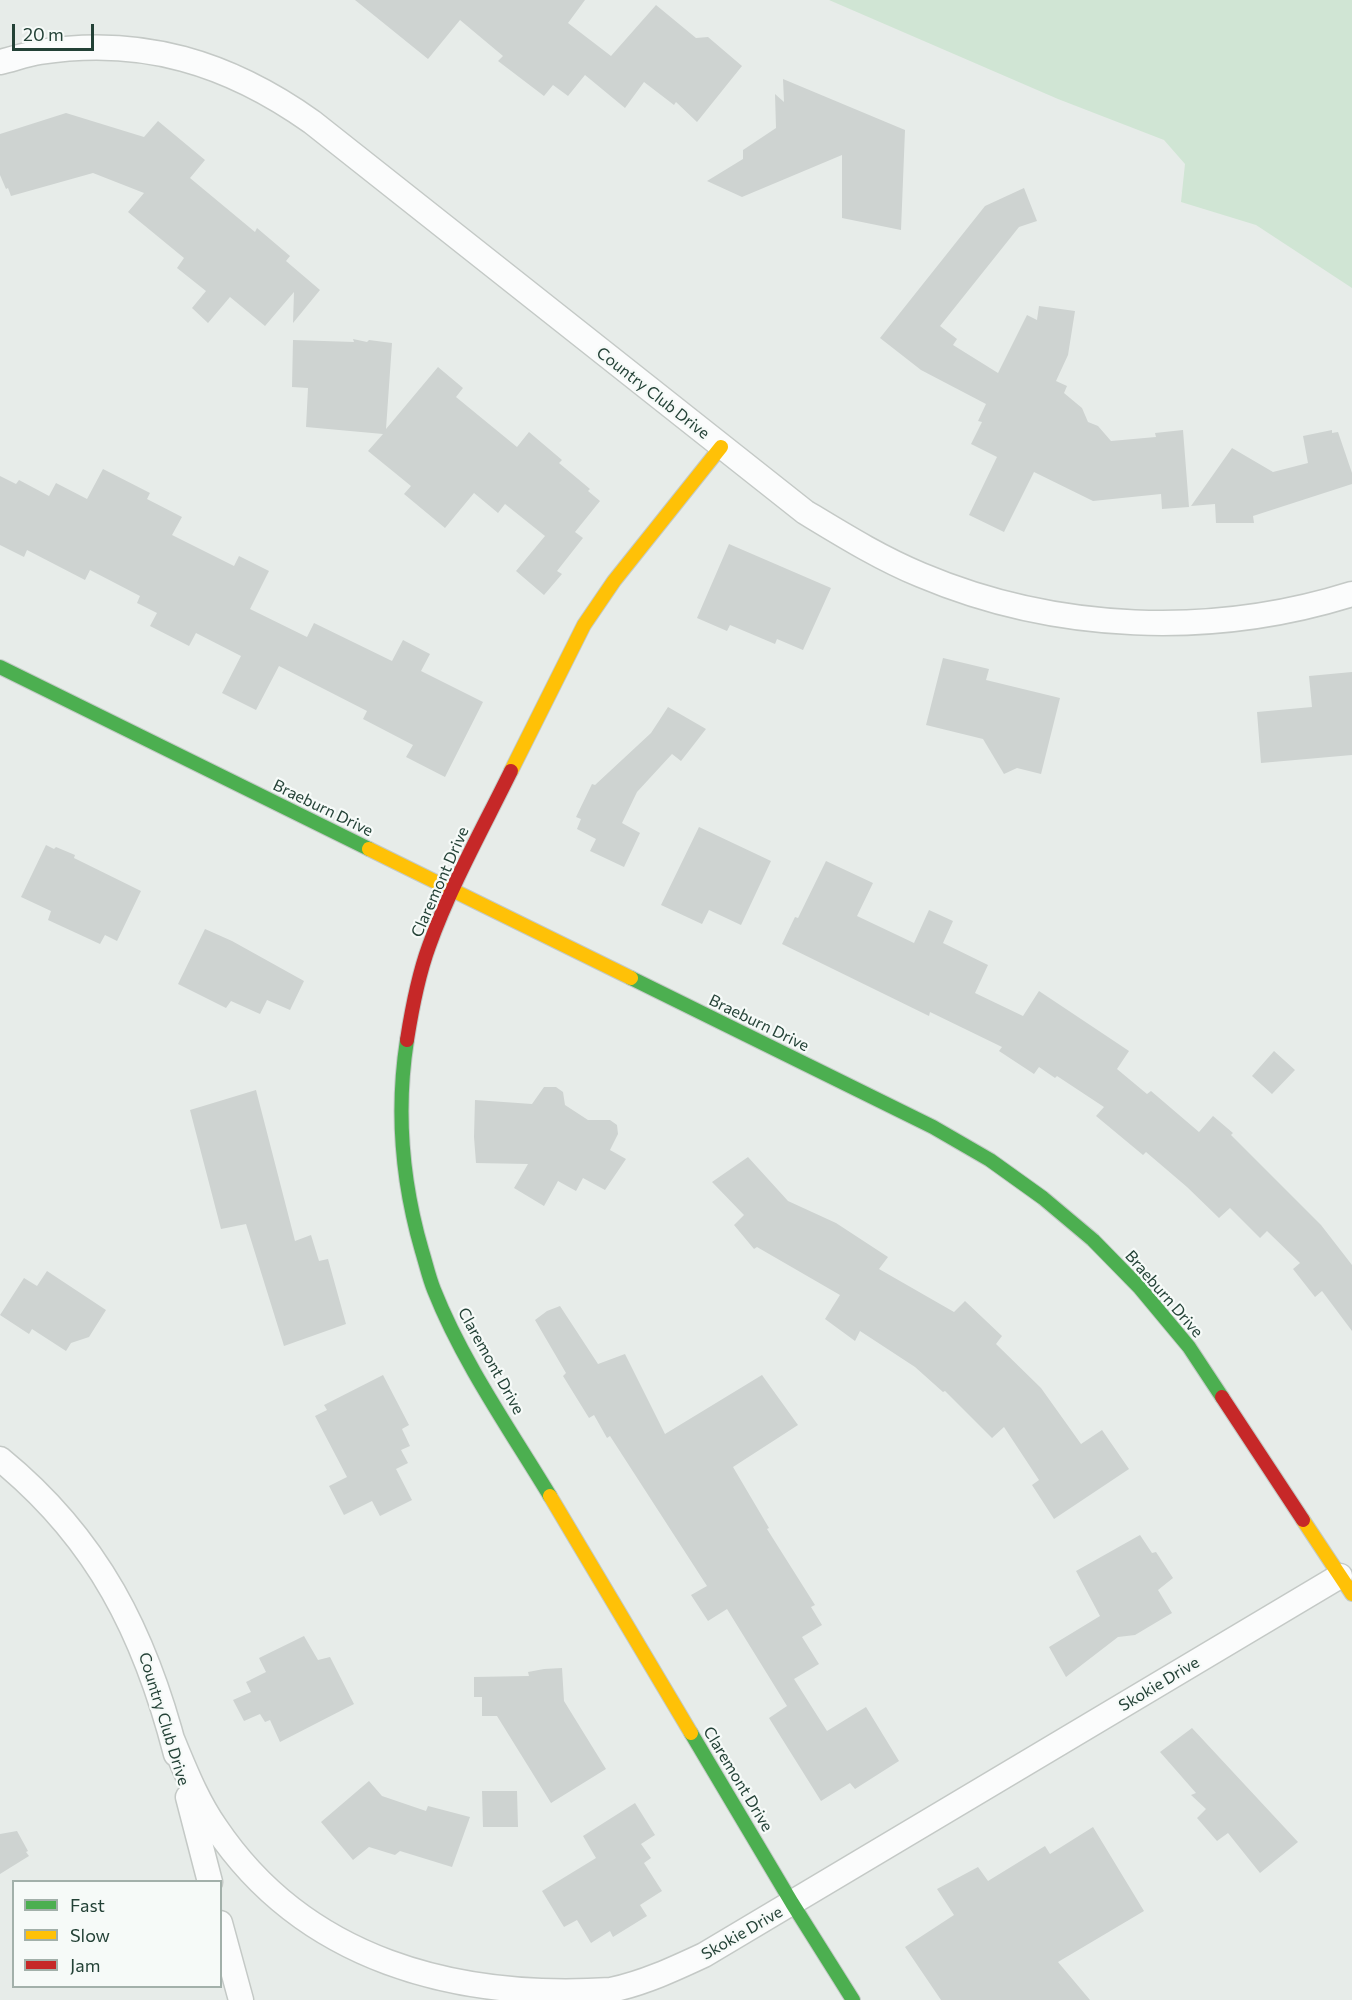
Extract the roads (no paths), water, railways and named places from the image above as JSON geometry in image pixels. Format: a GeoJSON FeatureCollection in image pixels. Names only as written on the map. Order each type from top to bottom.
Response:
{"type":"FeatureCollection","features":[{"type":"Feature","properties":{"kind":"street","name":"Country Club Drive"},"geometry":{"type":"LineString","coordinates":[[0,62],[39,52],[86,47],[140,50],[187,59],[208,66],[238,77],[280,99],[805,512],[862,546],[921,575],[984,597],[1048,613],[1113,621],[1180,623],[1246,618],[1322,603],[1352,594]]}},
{"type":"Feature","properties":{"kind":"street","name":"Claremont Drive"},"geometry":{"type":"LineString","coordinates":[[721,447],[614,581],[584,625],[452,890],[428,947],[412,1006],[404,1057],[401,1110],[406,1180],[416,1230],[434,1289],[459,1344],[792,1903],[853,2000]]}},
{"type":"Feature","properties":{"kind":"street","name":"Braeburn Drive"},"geometry":{"type":"LineString","coordinates":[[0,667],[933,1127],[990,1160],[1043,1198],[1093,1240],[1139,1287],[1189,1347],[1346,1585]]}},
{"type":"Feature","properties":{"kind":"street","name":"Country Club Drive"},"geometry":{"type":"LineString","coordinates":[[0,1460],[20,1476],[63,1520],[100,1569],[130,1622],[148,1661],[172,1739],[210,1880]]}},
{"type":"Feature","properties":{"kind":"street","name":"Skokie Drive"},"geometry":{"type":"LineString","coordinates":[[172,1739],[193,1788],[215,1827],[246,1869],[278,1902],[314,1930],[359,1958],[407,1978],[457,1992],[509,1998],[561,1997],[613,1989],[663,1974],[704,1955],[1346,1585]]}},
{"type":"Feature","properties":{"kind":"street"},"geometry":{"type":"LineString","coordinates":[[222,1930],[241,2000]]}}]}
